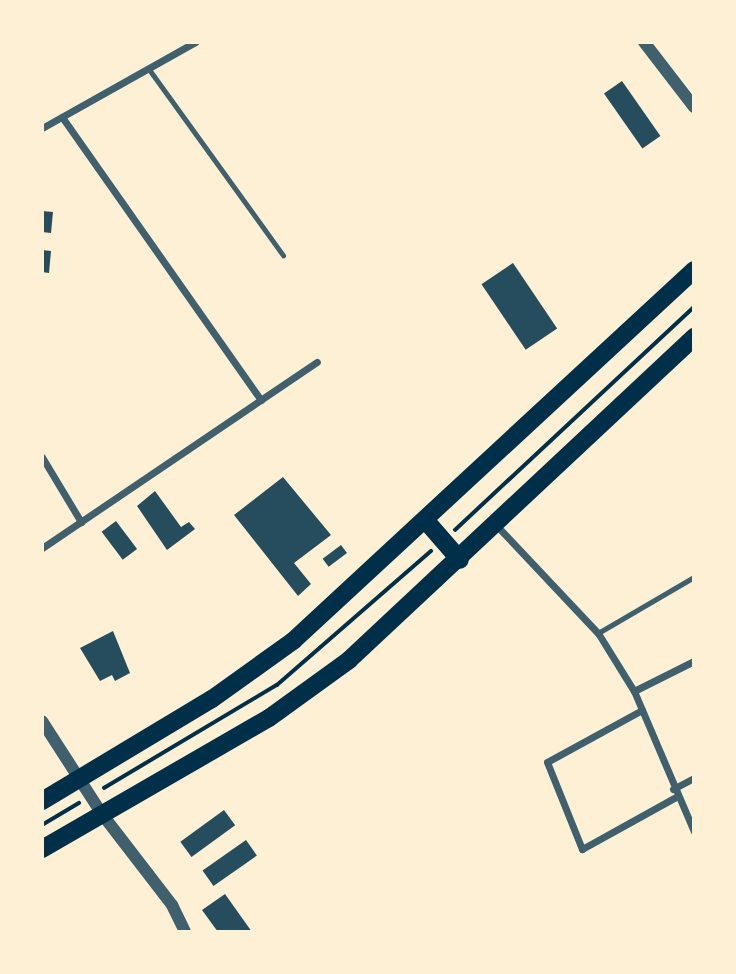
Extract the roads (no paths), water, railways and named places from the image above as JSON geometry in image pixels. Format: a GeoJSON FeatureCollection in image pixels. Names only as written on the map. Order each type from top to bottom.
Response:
{"type":"FeatureCollection","features":[{"type":"Feature","properties":{"kind":"main road"},"geometry":{"type":"LineString","coordinates":[[42,801],[255,670],[329,611],[694,270]]}},
{"type":"Feature","properties":{"kind":"main road"},"geometry":{"type":"LineString","coordinates":[[42,849],[216,750],[307,691],[497,526],[694,337]]}},
{"type":"Feature","properties":{"kind":"main road"},"geometry":{"type":"LineString","coordinates":[[426,522],[460,559]]}},
{"type":"Feature","properties":{"kind":"street"},"geometry":{"type":"LineString","coordinates":[[42,128],[195,42]]}},
{"type":"Feature","properties":{"kind":"street"},"geometry":{"type":"LineString","coordinates":[[644,42],[694,107]]}},
{"type":"Feature","properties":{"kind":"street"},"geometry":{"type":"LineString","coordinates":[[62,117],[261,400]]}},
{"type":"Feature","properties":{"kind":"street"},"geometry":{"type":"LineString","coordinates":[[42,548],[317,362]]}},
{"type":"Feature","properties":{"kind":"street"},"geometry":{"type":"LineString","coordinates":[[42,457],[81,522]]}},
{"type":"Feature","properties":{"kind":"street"},"geometry":{"type":"LineString","coordinates":[[497,526],[598,633],[634,691],[675,793],[694,832]]}},
{"type":"Feature","properties":{"kind":"street"},"geometry":{"type":"LineString","coordinates":[[634,691],[694,660]]}},
{"type":"Feature","properties":{"kind":"street"},"geometry":{"type":"LineString","coordinates":[[642,710],[547,762],[582,849],[675,793],[694,778]]}},
{"type":"Feature","properties":{"kind":"street"},"geometry":{"type":"LineString","coordinates":[[42,721],[102,814],[172,905],[185,932]]}},
{"type":"Feature","properties":{"kind":"lane"},"geometry":{"type":"LineString","coordinates":[[148,68],[283,255]]}},
{"type":"Feature","properties":{"kind":"lane"},"geometry":{"type":"LineString","coordinates":[[598,633],[694,577]]}}]}
